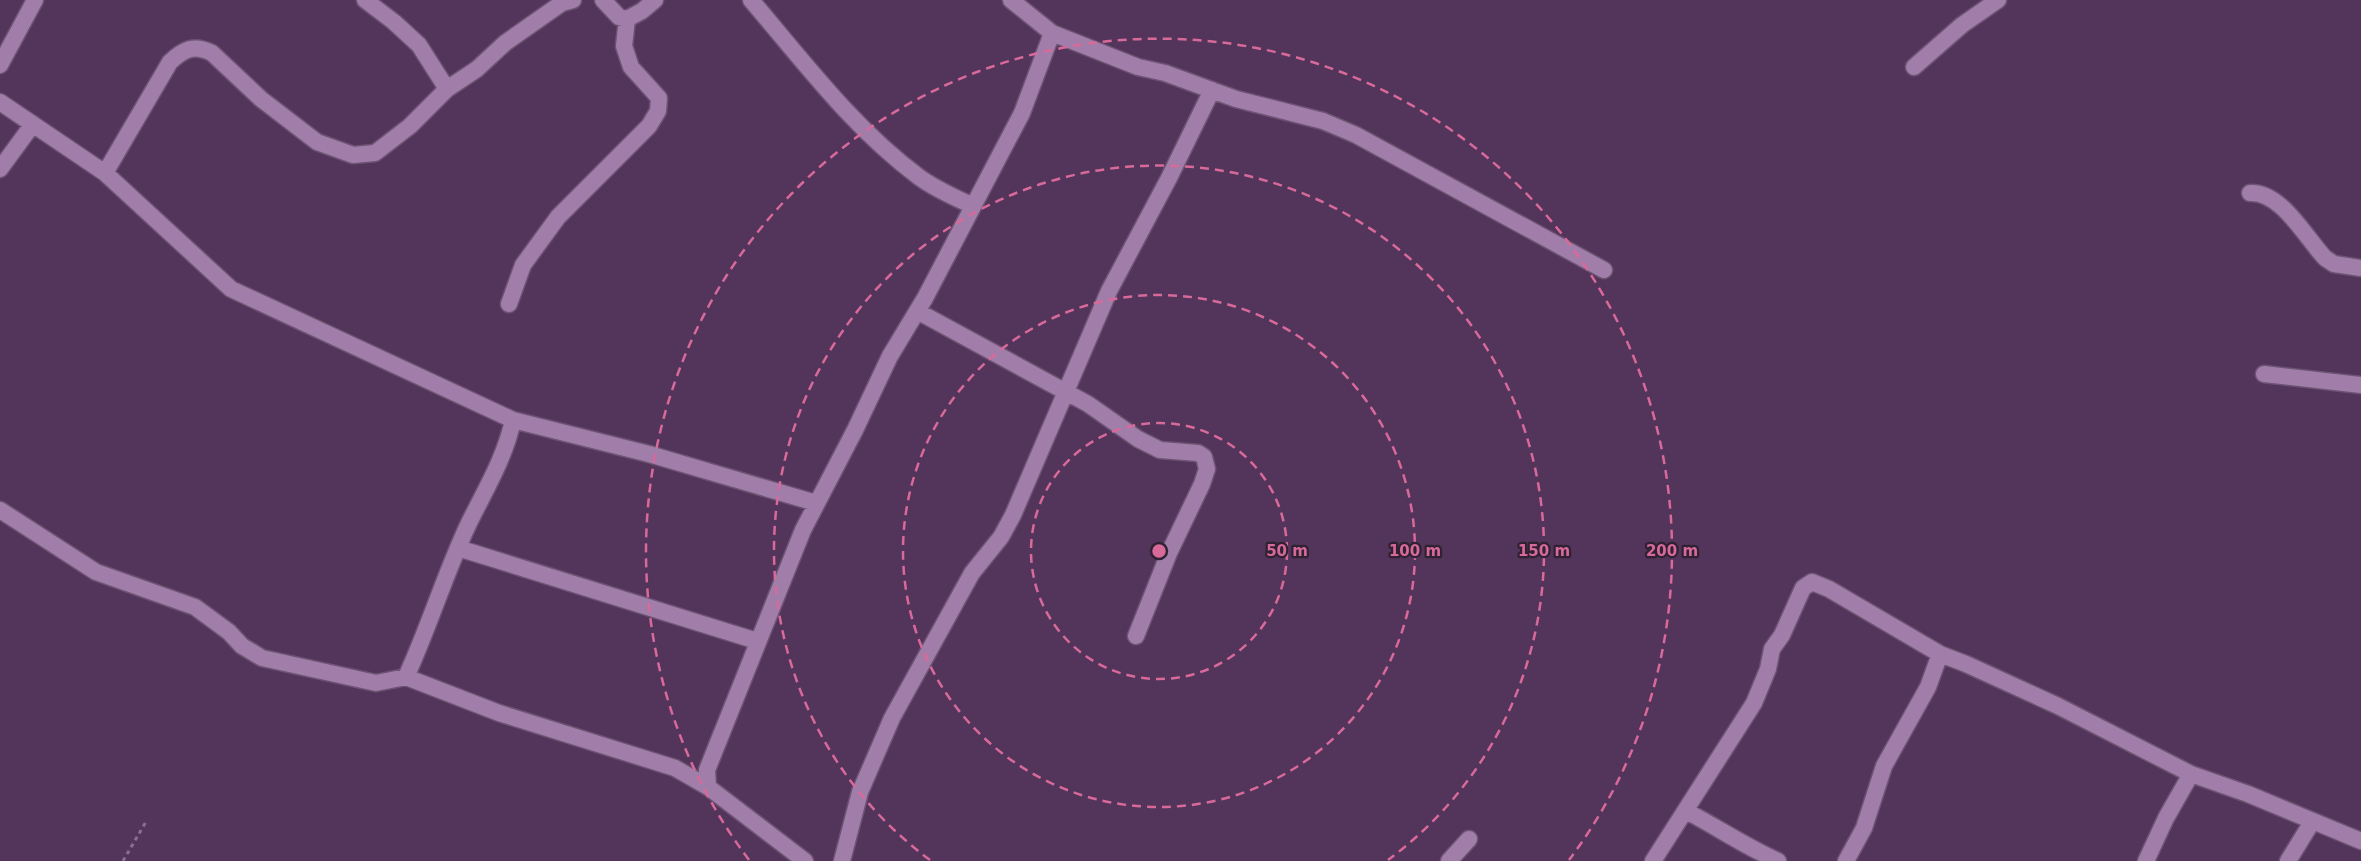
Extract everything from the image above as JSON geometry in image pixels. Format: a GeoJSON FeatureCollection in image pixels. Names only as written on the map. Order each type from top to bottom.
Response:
{"type":"FeatureCollection","features":[{"type":"Feature","properties":{"kind":"street"},"geometry":{"type":"LineString","coordinates":[[0,65],[35,0]]}},
{"type":"Feature","properties":{"kind":"street"},"geometry":{"type":"LineString","coordinates":[[365,0],[394,22],[419,45],[447,89]]}},
{"type":"Feature","properties":{"kind":"street"},"geometry":{"type":"LineString","coordinates":[[105,173],[170,62],[181,51],[192,47],[202,48],[212,53],[261,99],[318,142],[353,155],[375,153],[410,126],[447,89],[477,70],[505,43],[562,3],[573,0]]}},
{"type":"Feature","properties":{"kind":"street"},"geometry":{"type":"LineString","coordinates":[[603,0],[619,17],[627,19],[642,11],[655,0]]}},
{"type":"Feature","properties":{"kind":"street"},"geometry":{"type":"LineString","coordinates":[[751,0],[852,118],[885,150],[920,178],[973,206]]}},
{"type":"Feature","properties":{"kind":"street"},"geometry":{"type":"LineString","coordinates":[[1011,0],[1052,32],[1138,67],[1165,73],[1236,99],[1323,121],[1356,135],[1604,270]]}},
{"type":"Feature","properties":{"kind":"street"},"geometry":{"type":"LineString","coordinates":[[1914,67],[1962,25],[1996,0]]}},
{"type":"Feature","properties":{"kind":"street"},"geometry":{"type":"LineString","coordinates":[[509,304],[523,265],[558,217],[649,126],[658,111],[659,98],[631,66],[624,46],[627,19]]}},
{"type":"Feature","properties":{"kind":"street"},"geometry":{"type":"LineString","coordinates":[[708,787],[707,770],[803,530],[855,430],[890,356],[917,311],[1022,113],[1052,32]]}},
{"type":"Feature","properties":{"kind":"street"},"geometry":{"type":"LineString","coordinates":[[842,861],[860,792],[892,718],[972,573],[1005,530],[1109,291],[1169,178],[1212,90]]}},
{"type":"Feature","properties":{"kind":"street"},"geometry":{"type":"LineString","coordinates":[[0,102],[105,173],[232,289],[513,420],[649,454],[816,503]]}},
{"type":"Feature","properties":{"kind":"street"},"geometry":{"type":"LineString","coordinates":[[0,169],[33,124]]}},
{"type":"Feature","properties":{"kind":"street"},"geometry":{"type":"LineString","coordinates":[[2250,193],[2264,194],[2276,201],[2329,261],[2346,267],[2361,268]]}},
{"type":"Feature","properties":{"kind":"street"},"geometry":{"type":"LineString","coordinates":[[917,311],[1088,404],[1138,439],[1160,450],[1198,453],[1204,457],[1207,469],[1202,484],[1169,553],[1136,636]]}},
{"type":"Feature","properties":{"kind":"street"},"geometry":{"type":"LineString","coordinates":[[2264,374],[2361,385]]}},
{"type":"Feature","properties":{"kind":"street"},"geometry":{"type":"LineString","coordinates":[[406,676],[458,548],[500,463],[509,439],[513,420]]}},
{"type":"Feature","properties":{"kind":"street"},"geometry":{"type":"LineString","coordinates":[[0,510],[96,572],[196,607],[229,632],[242,646],[262,658],[376,683],[406,676],[499,713],[675,768],[708,787],[805,861]]}},
{"type":"Feature","properties":{"kind":"street"},"geometry":{"type":"LineString","coordinates":[[458,548],[757,641]]}},
{"type":"Feature","properties":{"kind":"street"},"geometry":{"type":"LineString","coordinates":[[1653,861],[1754,702],[1768,669],[1772,649],[1782,635],[1803,588],[1812,582],[1829,589],[1940,654],[2058,706],[2191,774],[2248,794],[2361,842]]}},
{"type":"Feature","properties":{"kind":"street"},"geometry":{"type":"LineString","coordinates":[[1846,861],[1864,828],[1884,766],[1928,687],[1940,654]]}},
{"type":"Feature","properties":{"kind":"street"},"geometry":{"type":"LineString","coordinates":[[2146,861],[2166,818],[2191,774]]}},
{"type":"Feature","properties":{"kind":"street"},"geometry":{"type":"LineString","coordinates":[[1686,811],[1720,828],[1757,852],[1778,861]]}},
{"type":"Feature","properties":{"kind":"street"},"geometry":{"type":"LineString","coordinates":[[2288,861],[2312,822]]}},
{"type":"Feature","properties":{"kind":"street"},"geometry":{"type":"LineString","coordinates":[[1449,861],[1469,839]]}},
{"type":"Feature","properties":{"kind":"path"},"geometry":{"type":"LineString","coordinates":[[123,861],[148,820]]}}]}
